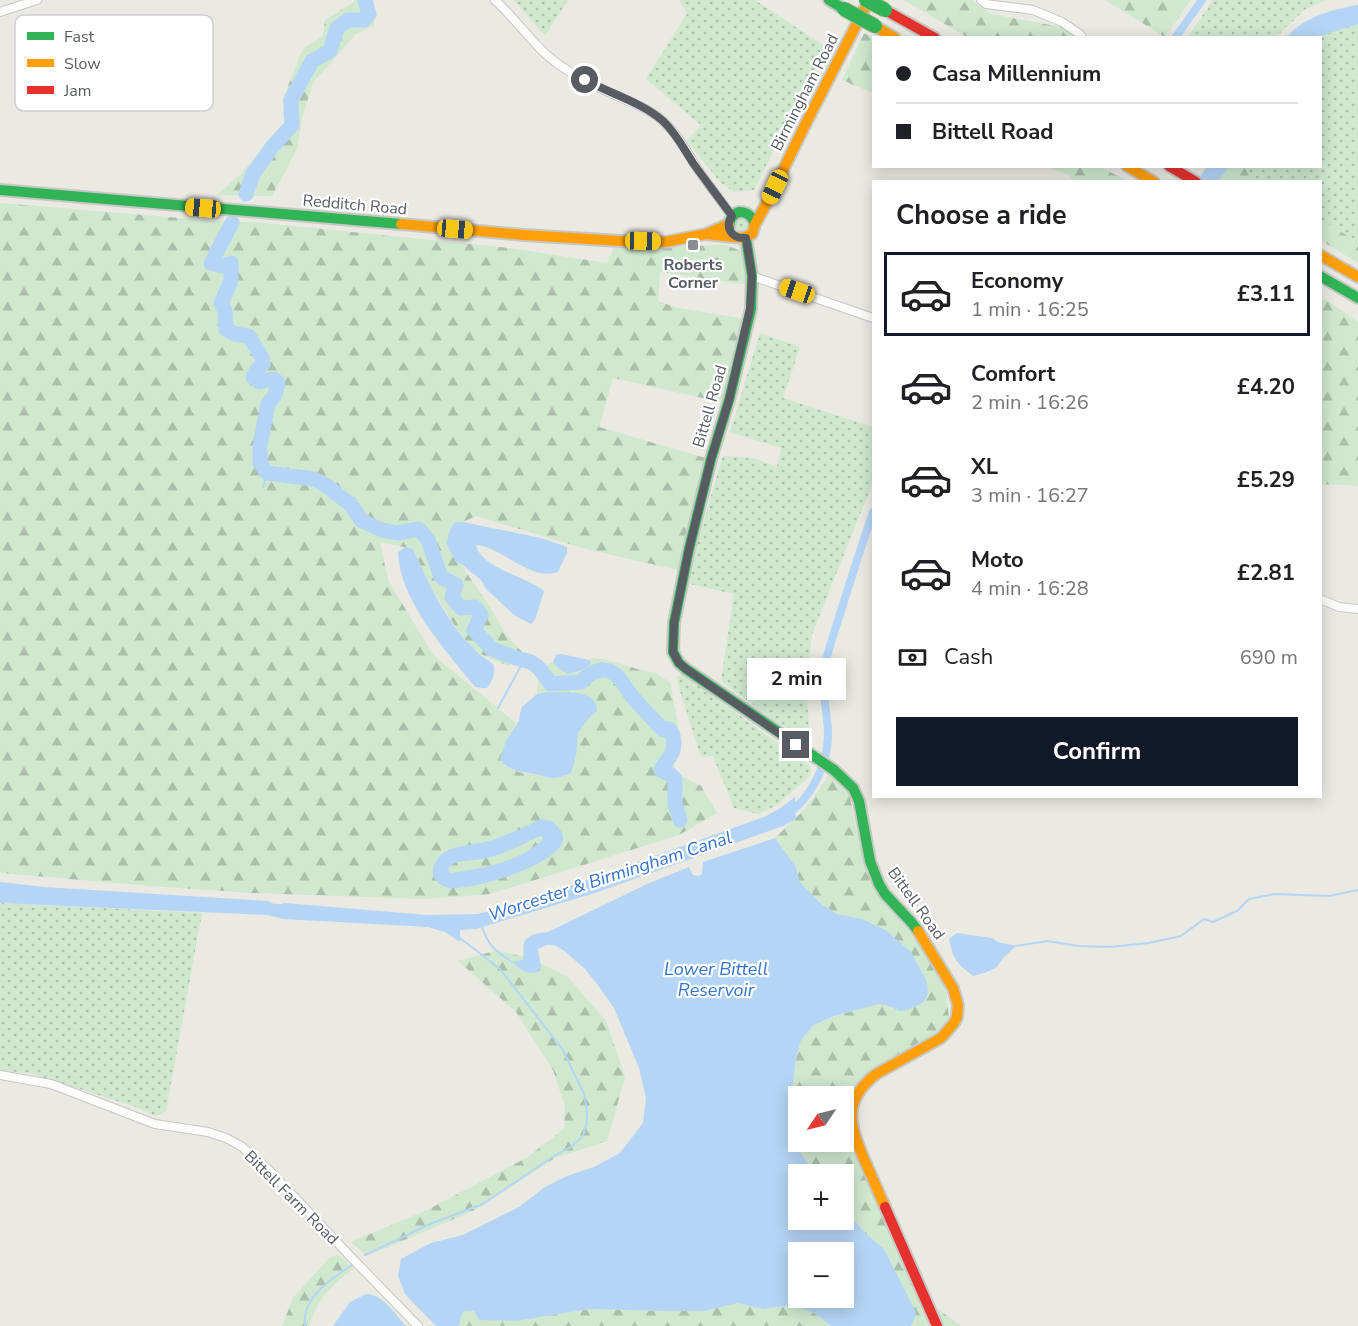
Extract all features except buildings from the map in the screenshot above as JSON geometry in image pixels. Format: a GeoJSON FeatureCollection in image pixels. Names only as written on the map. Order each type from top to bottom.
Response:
{"type":"FeatureCollection","features":[{"type":"Feature","properties":{"kind":"main road"},"geometry":{"type":"LineString","coordinates":[[829,0],[892,36]]}},
{"type":"Feature","properties":{"kind":"main road"},"geometry":{"type":"LineString","coordinates":[[868,0],[931,36]]}},
{"type":"Feature","properties":{"kind":"main road","name":"Birmingham Road"},"geometry":{"type":"LineString","coordinates":[[751,219],[769,199],[868,0]]}},
{"type":"Feature","properties":{"kind":"main road"},"geometry":{"type":"LineString","coordinates":[[1130,168],[1151,180]]}},
{"type":"Feature","properties":{"kind":"main road"},"geometry":{"type":"LineString","coordinates":[[1172,168],[1191,179]]}},
{"type":"Feature","properties":{"kind":"main road","name":"Redditch Road"},"geometry":{"type":"LineString","coordinates":[[0,190],[524,235],[665,242],[706,234],[742,238]]}},
{"type":"Feature","properties":{"kind":"main road"},"geometry":{"type":"LineString","coordinates":[[739,212],[751,219],[754,231],[742,238],[730,230],[731,220],[739,212]]}},
{"type":"Feature","properties":{"kind":"main road","name":"Redditch Road"},"geometry":{"type":"LineString","coordinates":[[706,234],[731,220]]}},
{"type":"Feature","properties":{"kind":"main road","name":"Bittell Road"},"geometry":{"type":"LineString","coordinates":[[742,238],[752,276],[750,309],[729,400],[711,459],[689,549],[674,623],[673,652],[679,663],[686,669],[834,770],[853,788],[859,801],[870,861],[879,884],[924,940],[948,978],[957,1000],[957,1017],[946,1034],[868,1079],[856,1094],[851,1114],[855,1137],[937,1326]]}},
{"type":"Feature","properties":{"kind":"main road"},"geometry":{"type":"LineString","coordinates":[[1322,256],[1358,277]]}},
{"type":"Feature","properties":{"kind":"main road"},"geometry":{"type":"LineString","coordinates":[[1322,277],[1358,298]]}},
{"type":"Feature","properties":{"kind":"street"},"geometry":{"type":"LineString","coordinates":[[0,12],[37,0]]}},
{"type":"Feature","properties":{"kind":"street"},"geometry":{"type":"LineString","coordinates":[[495,0],[534,44],[552,60],[568,71],[640,106],[664,122],[673,131],[731,220]]}},
{"type":"Feature","properties":{"kind":"street"},"geometry":{"type":"LineString","coordinates":[[981,0],[987,4],[1033,10],[1074,26],[1081,35]]}},
{"type":"Feature","properties":{"kind":"street"},"geometry":{"type":"LineString","coordinates":[[752,276],[872,318]]}},
{"type":"Feature","properties":{"kind":"street"},"geometry":{"type":"LineString","coordinates":[[1322,600],[1339,607],[1358,609]]}},
{"type":"Feature","properties":{"kind":"street","name":"Bittell Farm Road"},"geometry":{"type":"LineString","coordinates":[[0,1075],[51,1084],[155,1124],[208,1132],[241,1146],[269,1170],[418,1326]]}},
{"type":"Feature","properties":{"kind":"green space"},"geometry":{"type":"Polygon","coordinates":[[[354,0],[373,0],[374,26],[356,34],[313,83],[302,118],[297,149],[272,196],[217,195],[241,174],[284,123],[283,98],[303,49],[323,36],[325,20],[354,0]]]}},
{"type":"Feature","properties":{"kind":"green space"},"geometry":{"type":"Polygon","coordinates":[[[514,0],[568,0],[545,36],[514,0]]]}},
{"type":"Feature","properties":{"kind":"green space"},"geometry":{"type":"Polygon","coordinates":[[[679,0],[755,0],[826,47],[754,190],[734,192],[720,182],[687,141],[701,125],[646,79],[687,14],[679,0]]]}},
{"type":"Feature","properties":{"kind":"green space"},"geometry":{"type":"Polygon","coordinates":[[[904,0],[971,0],[991,14],[1061,27],[1076,36],[965,36],[904,0]]]}},
{"type":"Feature","properties":{"kind":"green space"},"geometry":{"type":"Polygon","coordinates":[[[1105,0],[1191,0],[1166,36],[1105,0]]]}},
{"type":"Feature","properties":{"kind":"green space"},"geometry":{"type":"Polygon","coordinates":[[[1213,0],[1325,0],[1304,10],[1277,36],[1189,36],[1213,0]]]}},
{"type":"Feature","properties":{"kind":"green space"},"geometry":{"type":"Polygon","coordinates":[[[1358,24],[1358,242],[1322,220],[1322,180],[1256,180],[1250,177],[1245,168],[1322,168],[1322,36],[1320,36],[1358,24]]]}},
{"type":"Feature","properties":{"kind":"green space"},"geometry":{"type":"Polygon","coordinates":[[[864,33],[872,37],[872,93],[842,80],[864,33]]]}},
{"type":"Feature","properties":{"kind":"green space"},"geometry":{"type":"Polygon","coordinates":[[[1049,168],[1102,168],[1126,180],[1075,180],[1067,174],[1049,168]]]}},
{"type":"Feature","properties":{"kind":"green space"},"geometry":{"type":"Polygon","coordinates":[[[1228,168],[1245,168],[1250,177],[1256,180],[1221,180],[1219,179],[1228,168]]]}},
{"type":"Feature","properties":{"kind":"green space"},"geometry":{"type":"Polygon","coordinates":[[[0,203],[216,221],[255,222],[509,248],[607,263],[614,248],[726,245],[741,251],[747,259],[749,285],[660,272],[658,301],[678,308],[745,319],[725,403],[613,378],[599,427],[709,459],[682,571],[586,549],[476,516],[463,522],[455,522],[446,543],[505,633],[522,652],[509,666],[473,649],[458,631],[430,586],[413,549],[380,542],[388,580],[433,655],[517,724],[506,741],[504,766],[522,773],[550,779],[577,734],[597,711],[547,692],[537,694],[539,668],[553,662],[558,668],[589,665],[592,658],[604,659],[655,673],[670,682],[678,725],[675,773],[701,786],[717,813],[679,835],[490,894],[426,899],[252,893],[0,873],[0,203]]]}},
{"type":"Feature","properties":{"kind":"green space"},"geometry":{"type":"Polygon","coordinates":[[[736,215],[750,217],[749,234],[733,232],[731,221],[736,215]]]}},
{"type":"Feature","properties":{"kind":"green space"},"geometry":{"type":"Polygon","coordinates":[[[1322,220],[1358,242],[1358,263],[1322,241],[1322,220]]]}},
{"type":"Feature","properties":{"kind":"green space"},"geometry":{"type":"Polygon","coordinates":[[[1325,299],[1358,322],[1358,486],[1322,484],[1322,300],[1325,299]]]}},
{"type":"Feature","properties":{"kind":"green space"},"geometry":{"type":"Polygon","coordinates":[[[760,333],[800,347],[783,398],[872,427],[872,484],[812,634],[806,680],[809,729],[803,732],[792,731],[776,722],[721,681],[734,594],[690,584],[696,546],[723,456],[753,458],[777,467],[781,448],[730,432],[760,333]]]}},
{"type":"Feature","properties":{"kind":"green space"},"geometry":{"type":"Polygon","coordinates":[[[682,674],[811,767],[810,776],[777,805],[759,814],[734,808],[713,756],[701,757],[679,688],[677,676],[682,674]]]}},
{"type":"Feature","properties":{"kind":"green space"},"geometry":{"type":"Polygon","coordinates":[[[829,775],[849,792],[867,870],[884,900],[927,955],[946,988],[949,1018],[941,1029],[872,1071],[854,1087],[793,1086],[801,1040],[814,1025],[834,1016],[879,1004],[894,1010],[862,919],[837,914],[820,903],[799,881],[796,867],[775,838],[806,808],[829,775]]]}},
{"type":"Feature","properties":{"kind":"green space"},"geometry":{"type":"Polygon","coordinates":[[[0,903],[202,913],[166,1111],[156,1116],[136,1107],[33,1074],[0,1070],[0,903]]]}},
{"type":"Feature","properties":{"kind":"green space"},"geometry":{"type":"Polygon","coordinates":[[[498,950],[531,959],[568,977],[606,1021],[625,1077],[607,1141],[555,1158],[473,1211],[367,1256],[351,1242],[427,1210],[526,1158],[564,1129],[565,1106],[553,1070],[516,1012],[458,961],[498,950]]]}},
{"type":"Feature","properties":{"kind":"green space"},"geometry":{"type":"Polygon","coordinates":[[[800,1152],[854,1152],[929,1326],[911,1326],[916,1315],[884,1249],[854,1220],[854,1164],[809,1164],[800,1152]]]}},
{"type":"Feature","properties":{"kind":"green space"},"geometry":{"type":"Polygon","coordinates":[[[339,1255],[354,1269],[326,1293],[309,1326],[282,1326],[293,1298],[330,1257],[339,1255]]]}},
{"type":"Feature","properties":{"kind":"green space"},"geometry":{"type":"Polygon","coordinates":[[[738,1303],[763,1309],[788,1306],[788,1308],[801,1308],[816,1314],[831,1326],[458,1326],[464,1311],[565,1312],[589,1309],[704,1311],[738,1303]]]}},
{"type":"Feature","properties":{"kind":"green space"},"geometry":{"type":"Polygon","coordinates":[[[937,1308],[961,1326],[944,1326],[937,1308]]]}},
{"type":"Feature","properties":{"kind":"water"},"geometry":{"type":"Polygon","coordinates":[[[1358,5],[1358,24],[1320,36],[1288,36],[1310,19],[1327,12],[1358,5]]]}},
{"type":"Feature","properties":{"kind":"water"},"geometry":{"type":"Polygon","coordinates":[[[1206,168],[1228,168],[1219,180],[1197,180],[1206,168]]]}},
{"type":"Feature","properties":{"kind":"water"},"geometry":{"type":"Polygon","coordinates":[[[455,522],[541,538],[567,547],[567,553],[558,572],[548,574],[527,568],[496,551],[476,545],[480,553],[495,566],[544,591],[535,620],[531,624],[514,615],[486,589],[481,580],[456,562],[446,543],[455,522]]]}},
{"type":"Feature","properties":{"kind":"water"},"geometry":{"type":"Polygon","coordinates":[[[406,547],[413,549],[446,613],[462,636],[474,650],[494,665],[493,677],[487,688],[475,687],[438,641],[415,606],[400,570],[398,552],[406,547]]]}},
{"type":"Feature","properties":{"kind":"water"},"geometry":{"type":"Polygon","coordinates":[[[556,655],[590,660],[590,665],[568,674],[553,662],[556,655]]]}},
{"type":"Feature","properties":{"kind":"water"},"geometry":{"type":"Polygon","coordinates":[[[547,692],[586,695],[592,698],[597,711],[578,733],[576,756],[571,773],[555,778],[517,771],[508,767],[500,759],[506,741],[519,721],[522,707],[537,694],[547,692]]]}},
{"type":"Feature","properties":{"kind":"water"},"geometry":{"type":"Polygon","coordinates":[[[795,797],[796,819],[783,826],[595,893],[476,929],[460,930],[460,942],[445,932],[428,927],[283,919],[268,915],[0,903],[0,882],[427,915],[477,914],[520,904],[764,817],[795,797]]]}},
{"type":"Feature","properties":{"kind":"water"},"geometry":{"type":"Polygon","coordinates":[[[540,819],[552,821],[562,834],[563,840],[558,849],[547,858],[531,867],[494,881],[460,888],[443,886],[435,879],[433,869],[435,864],[447,851],[489,841],[540,819]],[[542,836],[497,855],[458,862],[450,866],[448,870],[451,873],[475,869],[512,859],[534,847],[543,839],[542,836]]]}},
{"type":"Feature","properties":{"kind":"water","name":"Lower Bittell Reservoir"},"geometry":{"type":"Polygon","coordinates":[[[775,838],[796,867],[799,881],[820,903],[837,914],[862,919],[887,931],[911,952],[927,982],[926,999],[921,1004],[907,1010],[900,1011],[879,1004],[834,1016],[814,1025],[801,1040],[793,1086],[788,1086],[788,1152],[800,1152],[809,1164],[788,1164],[788,1230],[854,1230],[854,1220],[884,1249],[915,1310],[916,1315],[911,1326],[831,1326],[816,1314],[801,1308],[854,1308],[854,1242],[788,1242],[788,1306],[763,1309],[738,1303],[704,1311],[589,1309],[516,1321],[479,1320],[474,1311],[464,1311],[458,1326],[436,1326],[405,1294],[398,1276],[401,1259],[431,1243],[463,1235],[519,1207],[545,1187],[567,1176],[594,1167],[620,1153],[643,1123],[646,1098],[639,1068],[614,1008],[598,985],[584,968],[554,945],[546,945],[538,949],[541,967],[538,972],[527,972],[512,962],[523,960],[524,943],[531,936],[548,932],[647,884],[689,867],[693,875],[702,874],[703,862],[775,838]]]}},
{"type":"Feature","properties":{"kind":"water"},"geometry":{"type":"Polygon","coordinates":[[[957,933],[992,938],[998,942],[1016,946],[996,968],[973,976],[959,964],[952,952],[949,939],[957,933]]]}},
{"type":"Feature","properties":{"kind":"water"},"geometry":{"type":"Polygon","coordinates":[[[366,1294],[383,1301],[406,1326],[333,1326],[350,1302],[366,1294]]]}},
{"type":"Feature","properties":{"kind":"waterway"},"geometry":{"type":"LineString","coordinates":[[246,194],[253,174],[272,147],[292,125],[291,100],[312,61],[330,51],[337,28],[348,20],[364,20],[369,14],[365,0]]}},
{"type":"Feature","properties":{"kind":"waterway"},"geometry":{"type":"LineString","coordinates":[[1176,36],[1202,0]]}},
{"type":"Feature","properties":{"kind":"waterway"},"geometry":{"type":"LineString","coordinates":[[232,223],[211,263],[222,266],[231,263],[231,281],[221,303],[225,311],[226,329],[234,334],[249,336],[262,358],[263,364],[253,377],[259,382],[274,379],[278,383],[275,395],[268,404],[260,446],[260,463],[267,473],[314,479],[351,505],[362,521],[382,530],[397,533],[419,529],[428,540],[441,577],[456,585],[452,597],[461,608],[475,607],[481,615],[474,630],[492,649],[531,662],[539,668],[551,684],[581,682],[589,675],[603,670],[608,670],[617,676],[629,693],[663,730],[669,729],[672,734],[673,750],[661,770],[675,779],[675,804],[680,820]]}},
{"type":"Feature","properties":{"kind":"waterway"},"geometry":{"type":"LineString","coordinates":[[263,487],[267,473]]}},
{"type":"Feature","properties":{"kind":"waterway","name":"Worcester & Birmingham Canal"},"geometry":{"type":"LineString","coordinates":[[788,813],[811,789],[822,768],[828,734],[823,686],[825,663],[872,515]]}},
{"type":"Feature","properties":{"kind":"waterway"},"geometry":{"type":"LineString","coordinates":[[498,708],[524,660]]}},
{"type":"Feature","properties":{"kind":"waterway"},"geometry":{"type":"LineString","coordinates":[[1016,946],[1047,941],[1079,946],[1110,947],[1149,943],[1181,936],[1204,919],[1213,922],[1237,911],[1249,899],[1275,894],[1329,896],[1358,890]]}},
{"type":"Feature","properties":{"kind":"waterway"},"geometry":{"type":"LineString","coordinates":[[482,927],[493,947],[512,962]]}},
{"type":"Feature","properties":{"kind":"waterway"},"geometry":{"type":"LineString","coordinates":[[365,1255],[430,1224],[483,1204],[572,1146],[583,1136],[587,1122],[584,1094],[563,1050],[500,969],[460,938]]}},
{"type":"Feature","properties":{"kind":"waterway"},"geometry":{"type":"LineString","coordinates":[[305,1326],[305,1314],[313,1297],[352,1265]]}},
{"type":"Feature","properties":{"kind":"traffic: fast"},"geometry":{"type":"LineString","coordinates":[[829,0],[844,9]]}},
{"type":"Feature","properties":{"kind":"traffic: fast"},"geometry":{"type":"LineString","coordinates":[[866,0],[885,10]]}},
{"type":"Feature","properties":{"kind":"traffic: fast"},"geometry":{"type":"LineString","coordinates":[[844,9],[875,26]]}},
{"type":"Feature","properties":{"kind":"traffic: fast"},"geometry":{"type":"LineString","coordinates":[[0,190],[401,224]]}},
{"type":"Feature","properties":{"kind":"traffic: fast"},"geometry":{"type":"LineString","coordinates":[[729,229],[731,219],[739,212],[749,215],[755,224]]}},
{"type":"Feature","properties":{"kind":"traffic: fast"},"geometry":{"type":"LineString","coordinates":[[746,238],[752,276],[751,309],[689,549],[674,623],[673,652],[679,663],[686,669],[834,770],[853,788],[859,801],[870,861],[879,884],[918,931]]}},
{"type":"Feature","properties":{"kind":"traffic: fast"},"geometry":{"type":"LineString","coordinates":[[1322,277],[1358,298]]}},
{"type":"Feature","properties":{"kind":"traffic: slow"},"geometry":{"type":"LineString","coordinates":[[706,234],[743,238],[752,234],[869,0]]}},
{"type":"Feature","properties":{"kind":"traffic: slow"},"geometry":{"type":"LineString","coordinates":[[875,26],[892,36]]}},
{"type":"Feature","properties":{"kind":"traffic: slow"},"geometry":{"type":"LineString","coordinates":[[1130,168],[1151,180]]}},
{"type":"Feature","properties":{"kind":"traffic: slow"},"geometry":{"type":"LineString","coordinates":[[401,224],[524,235],[665,242],[706,234],[729,224]]}},
{"type":"Feature","properties":{"kind":"traffic: slow"},"geometry":{"type":"LineString","coordinates":[[1322,256],[1358,277]]}},
{"type":"Feature","properties":{"kind":"traffic: slow"},"geometry":{"type":"LineString","coordinates":[[885,1207],[855,1135],[852,1124],[853,1104],[865,1084],[876,1074],[941,1038],[957,1017],[958,1005],[953,988],[918,931]]}},
{"type":"Feature","properties":{"kind":"traffic: jam"},"geometry":{"type":"LineString","coordinates":[[885,10],[931,36]]}},
{"type":"Feature","properties":{"kind":"traffic: jam"},"geometry":{"type":"LineString","coordinates":[[1172,168],[1193,180]]}},
{"type":"Feature","properties":{"kind":"traffic: jam"},"geometry":{"type":"LineString","coordinates":[[885,1207],[937,1326]]}},
{"type":"Feature","properties":{"kind":"place","name":"Roberts Corner"},"geometry":{"type":"Point","coordinates":[693,245]}},
{"type":"Feature","properties":{"kind":"route"},"geometry":{"type":"LineString","coordinates":[[585,80],[640,106],[664,122],[673,131],[704,179],[732,216],[729,224],[732,233],[738,238],[746,238],[752,276],[750,309],[729,400],[711,459],[689,549],[674,623],[673,652],[679,663],[686,669],[796,745]]}}]}
